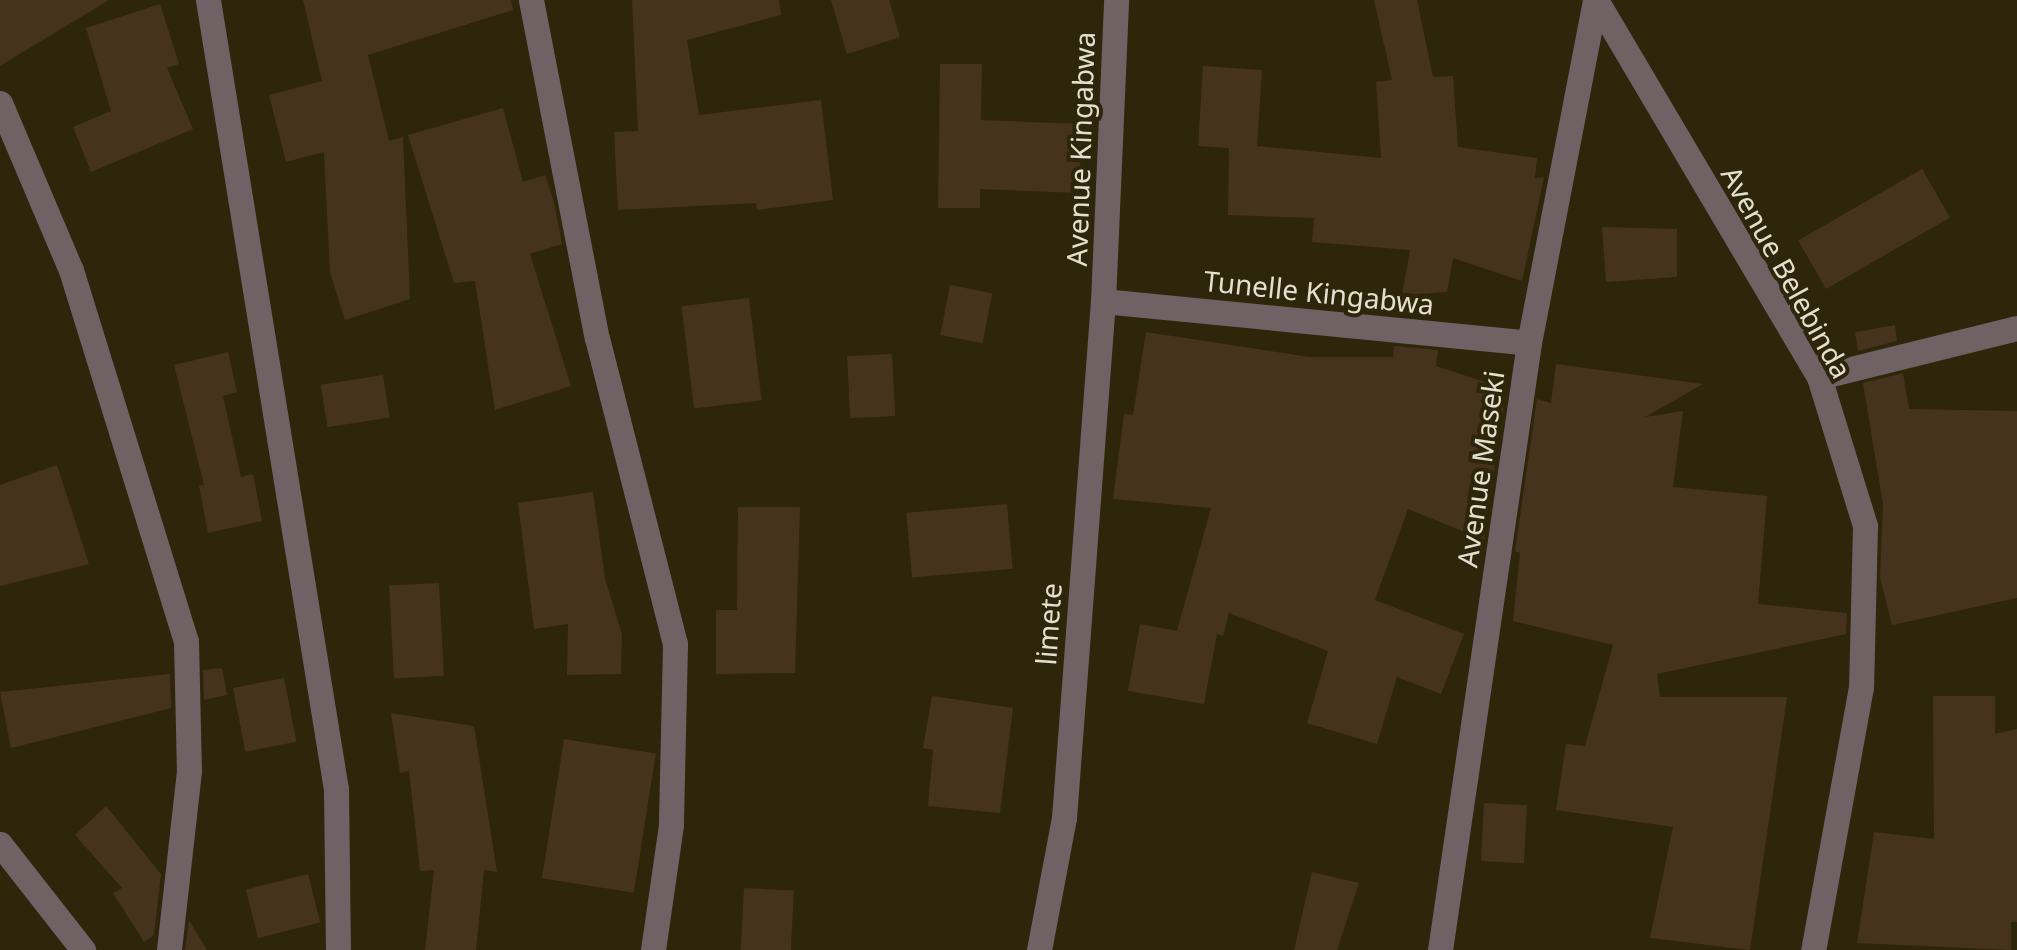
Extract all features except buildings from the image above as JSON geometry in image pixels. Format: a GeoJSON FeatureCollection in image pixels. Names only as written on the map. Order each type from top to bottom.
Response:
{"type":"FeatureCollection","features":[{"type":"Feature","properties":{"kind":"street"},"geometry":{"type":"LineString","coordinates":[[208,0],[336,789],[338,950]]}},
{"type":"Feature","properties":{"kind":"street"},"geometry":{"type":"LineString","coordinates":[[531,0],[597,338],[676,644],[668,728],[671,825],[653,950]]}},
{"type":"Feature","properties":{"kind":"street","name":"Avenue Kingabwa"},"geometry":{"type":"LineString","coordinates":[[1103,301],[1116,0]]}},
{"type":"Feature","properties":{"kind":"street","name":"Avenue Maseki"},"geometry":{"type":"LineString","coordinates":[[1440,950],[1529,343],[1595,0]]}},
{"type":"Feature","properties":{"kind":"street","name":"Avenue Belebinda"},"geometry":{"type":"LineString","coordinates":[[1595,0],[1818,377],[1865,526],[1861,688],[1814,950]]}},
{"type":"Feature","properties":{"kind":"street"},"geometry":{"type":"LineString","coordinates":[[0,103],[71,270],[186,640],[189,770],[169,950]]}},
{"type":"Feature","properties":{"kind":"street","name":"Tunelle Kingabwa"},"geometry":{"type":"LineString","coordinates":[[1103,301],[1529,343]]}},
{"type":"Feature","properties":{"kind":"street","name":"limete"},"geometry":{"type":"LineString","coordinates":[[1040,950],[1064,818],[1103,301]]}},
{"type":"Feature","properties":{"kind":"street"},"geometry":{"type":"LineString","coordinates":[[1818,377],[2017,328]]}},
{"type":"Feature","properties":{"kind":"street"},"geometry":{"type":"LineString","coordinates":[[0,844],[83,950]]}}]}
